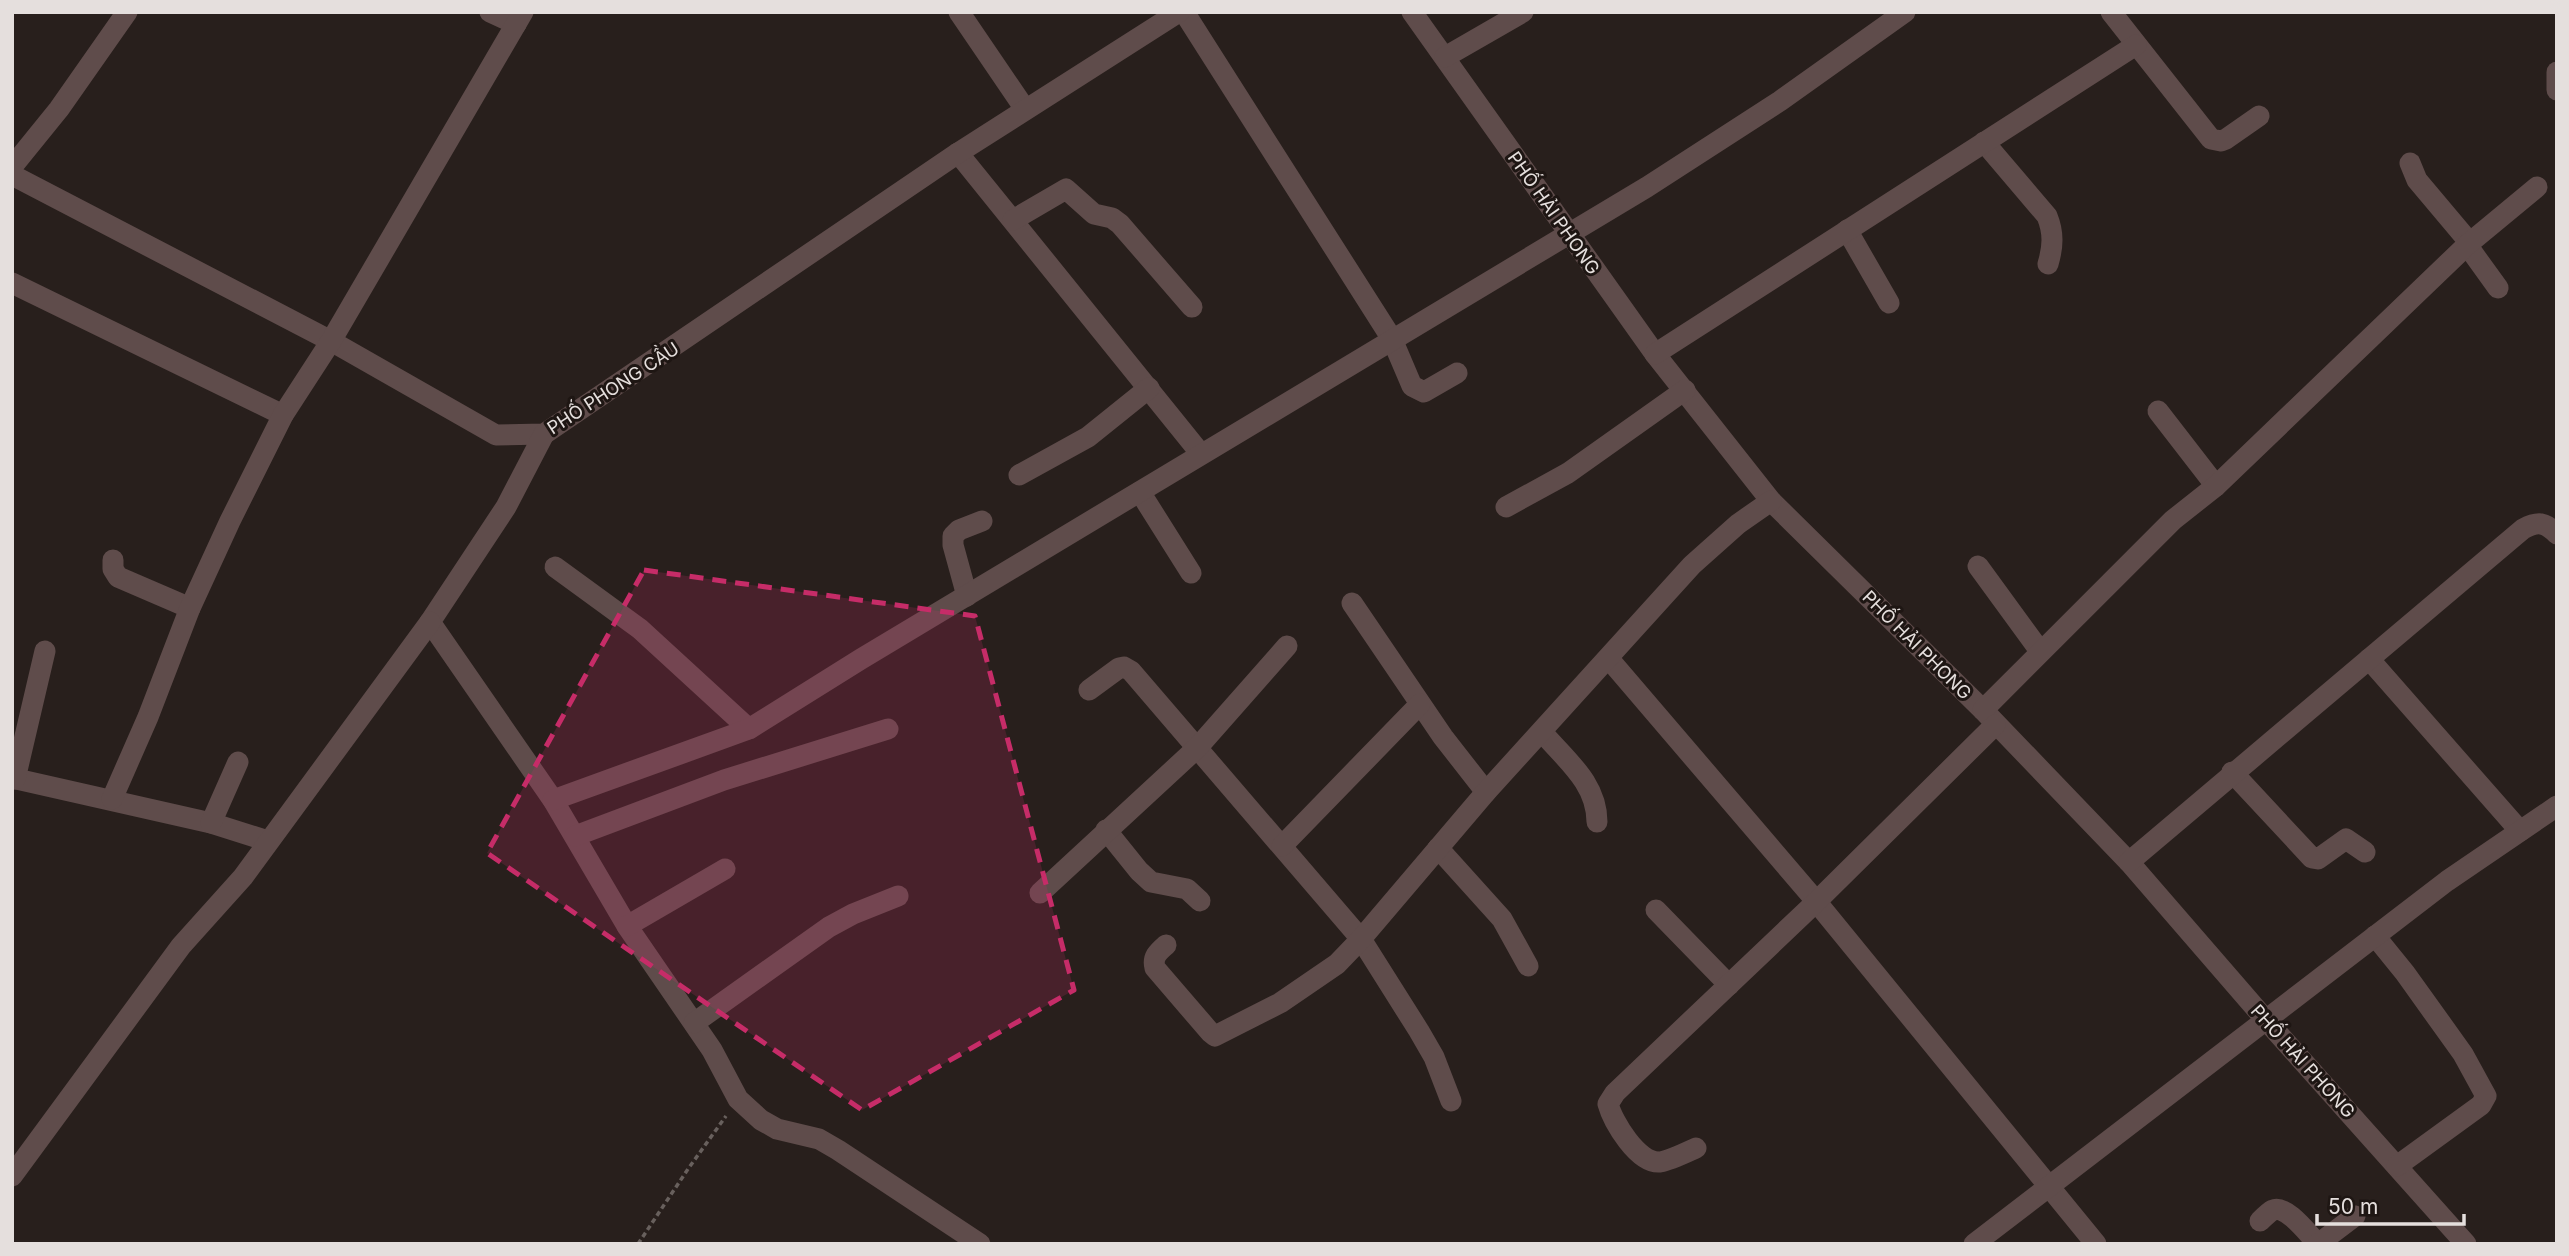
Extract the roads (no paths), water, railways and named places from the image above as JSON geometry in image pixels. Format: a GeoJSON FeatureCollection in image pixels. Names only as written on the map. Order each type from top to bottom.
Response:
{"type":"FeatureCollection","features":[{"type":"Feature","properties":{"kind":"street"},"geometry":{"type":"LineString","coordinates":[[12,167],[59,109],[127,12]]}},
{"type":"Feature","properties":{"kind":"street"},"geometry":{"type":"LineString","coordinates":[[112,799],[148,717],[190,608],[230,521],[284,415],[331,341],[520,18],[490,12]]}},
{"type":"Feature","properties":{"kind":"street"},"geometry":{"type":"LineString","coordinates":[[959,12],[1025,109]]}},
{"type":"Feature","properties":{"kind":"street"},"geometry":{"type":"LineString","coordinates":[[1182,12],[1392,340],[1412,386],[1424,392],[1457,373]]}},
{"type":"Feature","properties":{"kind":"street","name":"PHỐ PHONG CẦU"},"geometry":{"type":"LineString","coordinates":[[12,175],[331,341],[496,435],[544,434],[958,153],[1182,12]]}},
{"type":"Feature","properties":{"kind":"street","name":"PHỐ HẢI PHONG"},"geometry":{"type":"LineString","coordinates":[[1412,12],[1655,354],[1767,496],[1989,717],[2129,862],[2466,1244]]}},
{"type":"Feature","properties":{"kind":"street"},"geometry":{"type":"LineString","coordinates":[[1445,57],[1523,12]]}},
{"type":"Feature","properties":{"kind":"street"},"geometry":{"type":"LineString","coordinates":[[564,818],[749,729],[1647,187],[1780,101],[1905,12]]}},
{"type":"Feature","properties":{"kind":"street"},"geometry":{"type":"LineString","coordinates":[[2111,12],[2211,139],[2221,141],[2259,116]]}},
{"type":"Feature","properties":{"kind":"street"},"geometry":{"type":"LineString","coordinates":[[1655,354],[2136,45]]}},
{"type":"Feature","properties":{"kind":"street"},"geometry":{"type":"LineString","coordinates":[[2557,72],[2557,90]]}},
{"type":"Feature","properties":{"kind":"street"},"geometry":{"type":"LineString","coordinates":[[1984,142],[2048,216],[2053,248],[2048,264]]}},
{"type":"Feature","properties":{"kind":"street"},"geometry":{"type":"LineString","coordinates":[[958,153],[1201,454]]}},
{"type":"Feature","properties":{"kind":"street"},"geometry":{"type":"LineString","coordinates":[[2410,163],[2417,180],[2468,244],[2498,288]]}},
{"type":"Feature","properties":{"kind":"street"},"geometry":{"type":"LineString","coordinates":[[1696,1148],[1662,1162],[1652,1162],[1642,1157],[1616,1122],[1608,1104],[1615,1093],[1816,902],[1989,717],[2040,651],[2173,520],[2216,486],[2468,244],[2537,187]]}},
{"type":"Feature","properties":{"kind":"street"},"geometry":{"type":"LineString","coordinates":[[1013,220],[1066,189],[1094,214],[1112,218],[1121,225],[1192,307]]}},
{"type":"Feature","properties":{"kind":"street"},"geometry":{"type":"LineString","coordinates":[[1847,230],[1889,303]]}},
{"type":"Feature","properties":{"kind":"street"},"geometry":{"type":"LineString","coordinates":[[12,283],[284,415]]}},
{"type":"Feature","properties":{"kind":"street"},"geometry":{"type":"LineString","coordinates":[[1020,475],[1088,437],[1149,388]]}},
{"type":"Feature","properties":{"kind":"street"},"geometry":{"type":"LineString","coordinates":[[1506,507],[1569,472],[1685,390]]}},
{"type":"Feature","properties":{"kind":"street"},"geometry":{"type":"LineString","coordinates":[[2158,411],[2216,486]]}},
{"type":"Feature","properties":{"kind":"street"},"geometry":{"type":"LineString","coordinates":[[12,1176],[181,946],[243,877],[430,622],[506,507],[544,434]]}},
{"type":"Feature","properties":{"kind":"street"},"geometry":{"type":"LineString","coordinates":[[1140,492],[1191,573]]}},
{"type":"Feature","properties":{"kind":"street"},"geometry":{"type":"LineString","coordinates":[[1166,944],[1156,955],[1153,962],[1155,968],[1215,1036],[1272,1007],[1313,982],[1337,964],[1361,939],[1486,792],[1692,565],[1767,496]]}},
{"type":"Feature","properties":{"kind":"street"},"geometry":{"type":"LineString","coordinates":[[967,596],[953,536],[959,530],[982,521]]}},
{"type":"Feature","properties":{"kind":"street"},"geometry":{"type":"LineString","coordinates":[[2129,862],[2232,772],[2523,529],[2538,522],[2544,523],[2557,534]]}},
{"type":"Feature","properties":{"kind":"street"},"geometry":{"type":"LineString","coordinates":[[113,560],[113,569],[118,577],[190,608]]}},
{"type":"Feature","properties":{"kind":"street"},"geometry":{"type":"LineString","coordinates":[[1978,566],[2040,651]]}},
{"type":"Feature","properties":{"kind":"street"},"geometry":{"type":"LineString","coordinates":[[555,567],[640,629],[749,729]]}},
{"type":"Feature","properties":{"kind":"street"},"geometry":{"type":"LineString","coordinates":[[1352,603],[1420,704],[1486,792]]}},
{"type":"Feature","properties":{"kind":"street"},"geometry":{"type":"LineString","coordinates":[[430,622],[564,818],[627,926],[712,1050],[738,1099],[761,1121],[777,1129],[819,1139],[838,1150],[981,1244]]}},
{"type":"Feature","properties":{"kind":"street"},"geometry":{"type":"LineString","coordinates":[[1040,893],[1198,747],[1287,646]]}},
{"type":"Feature","properties":{"kind":"street"},"geometry":{"type":"LineString","coordinates":[[45,651],[14,778],[211,823],[262,850]]}},
{"type":"Feature","properties":{"kind":"street"},"geometry":{"type":"LineString","coordinates":[[1609,659],[1816,902],[2096,1244]]}},
{"type":"Feature","properties":{"kind":"street"},"geometry":{"type":"LineString","coordinates":[[2370,659],[2520,831]]}},
{"type":"Feature","properties":{"kind":"street"},"geometry":{"type":"LineString","coordinates":[[1089,690],[1124,667],[1131,671],[1198,747],[1361,939],[1434,1057],[1451,1101]]}},
{"type":"Feature","properties":{"kind":"street"},"geometry":{"type":"LineString","coordinates":[[1282,846],[1420,704]]}},
{"type":"Feature","properties":{"kind":"street"},"geometry":{"type":"LineString","coordinates":[[564,818],[724,780],[888,729]]}},
{"type":"Feature","properties":{"kind":"street"},"geometry":{"type":"LineString","coordinates":[[1542,732],[1592,791],[1597,806],[1597,822]]}},
{"type":"Feature","properties":{"kind":"street"},"geometry":{"type":"LineString","coordinates":[[211,823],[238,762]]}},
{"type":"Feature","properties":{"kind":"street"},"geometry":{"type":"LineString","coordinates":[[2232,772],[2315,860],[2346,839],[2365,852]]}},
{"type":"Feature","properties":{"kind":"street"},"geometry":{"type":"LineString","coordinates":[[1974,1244],[2265,1018],[2447,881],[2557,806]]}},
{"type":"Feature","properties":{"kind":"street"},"geometry":{"type":"LineString","coordinates":[[1106,830],[1151,882],[1187,889],[1200,901]]}},
{"type":"Feature","properties":{"kind":"street"},"geometry":{"type":"LineString","coordinates":[[1438,848],[1502,919],[1528,966]]}},
{"type":"Feature","properties":{"kind":"street"},"geometry":{"type":"LineString","coordinates":[[627,926],[724,869]]}},
{"type":"Feature","properties":{"kind":"street"},"geometry":{"type":"LineString","coordinates":[[694,1023],[829,928],[853,914],[898,896]]}},
{"type":"Feature","properties":{"kind":"street"},"geometry":{"type":"LineString","coordinates":[[1657,909],[1729,985]]}},
{"type":"Feature","properties":{"kind":"street"},"geometry":{"type":"LineString","coordinates":[[2375,936],[2463,1054],[2486,1096],[2480,1105],[2397,1166]]}},
{"type":"Feature","properties":{"kind":"street"},"geometry":{"type":"LineString","coordinates":[[2260,1221],[2274,1209],[2281,1209],[2290,1214],[2318,1244],[2355,1216]]}}]}
